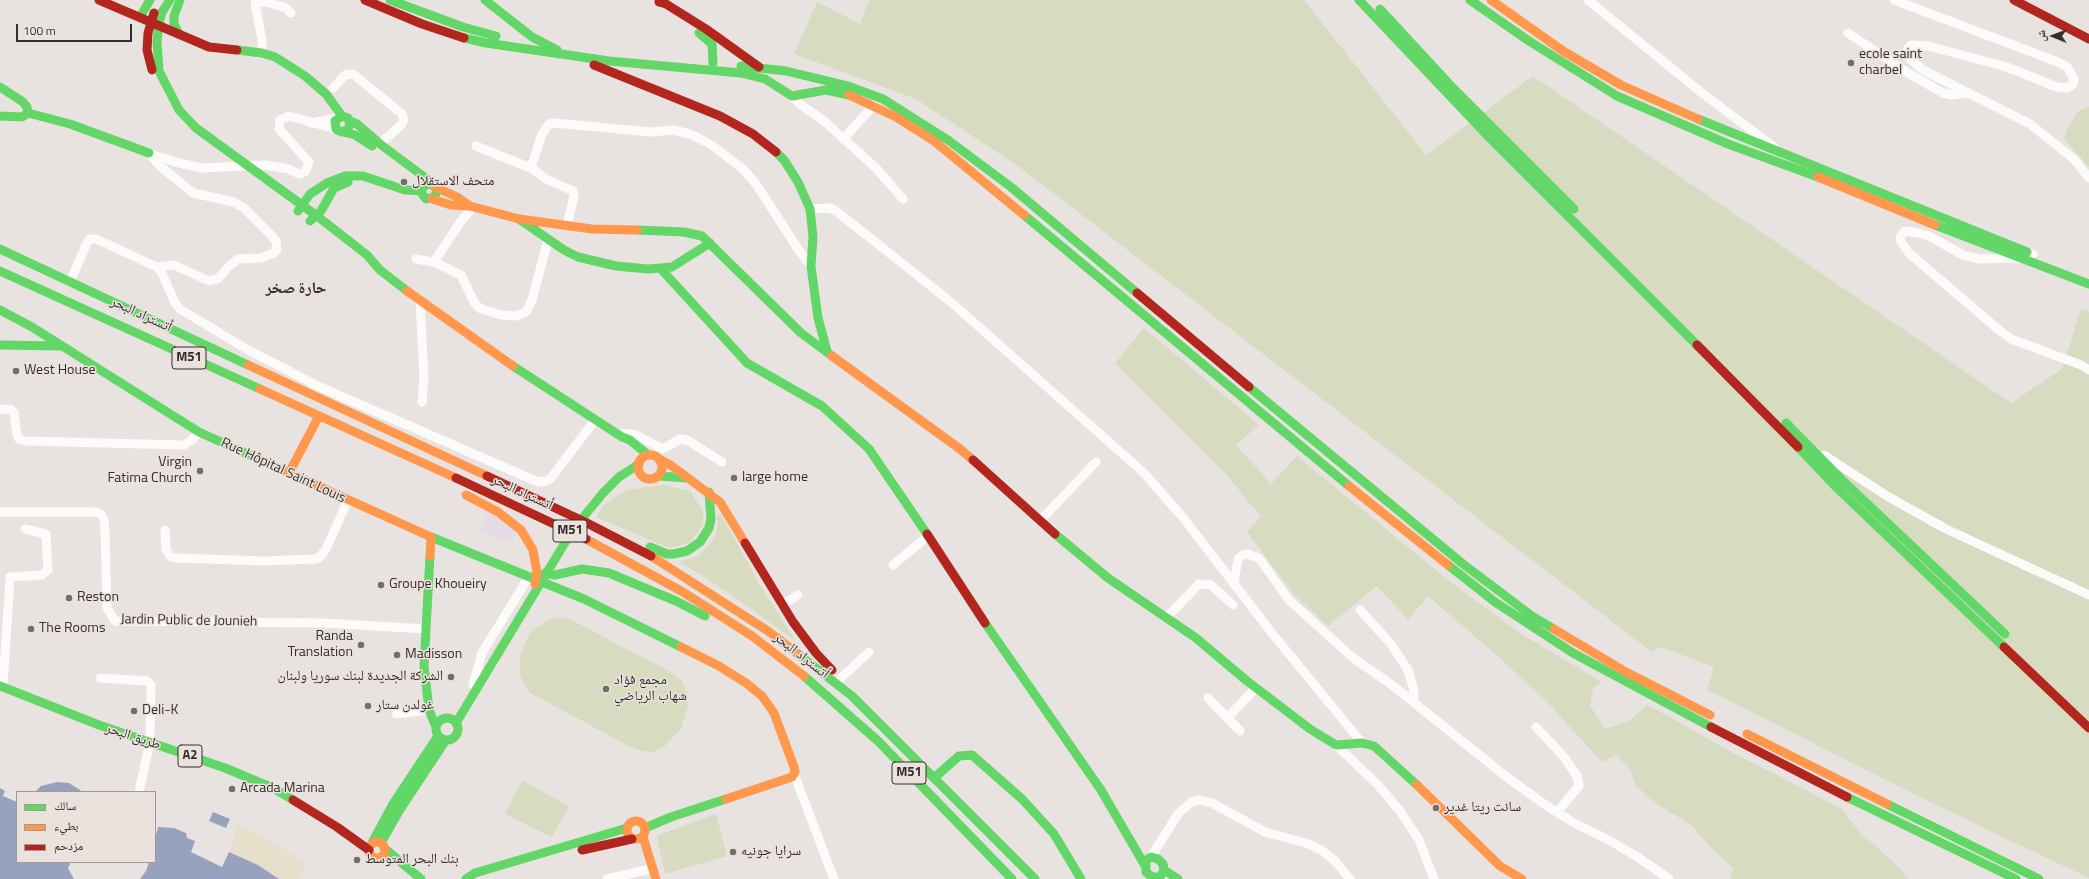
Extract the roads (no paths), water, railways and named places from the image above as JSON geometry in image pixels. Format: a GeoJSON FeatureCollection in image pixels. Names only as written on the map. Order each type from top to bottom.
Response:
{"type":"FeatureCollection","features":[{"type":"Feature","properties":{"kind":"main road"},"geometry":{"type":"LineString","coordinates":[[99,0],[209,47],[262,53],[287,63],[326,94],[343,118],[348,130],[339,131]]}},
{"type":"Feature","properties":{"kind":"main road"},"geometry":{"type":"LineString","coordinates":[[142,18],[150,0]]}},
{"type":"Feature","properties":{"kind":"main road"},"geometry":{"type":"LineString","coordinates":[[161,0],[155,11],[148,34],[147,50],[155,79],[181,125],[314,218],[331,228],[367,255],[380,270]]}},
{"type":"Feature","properties":{"kind":"main road"},"geometry":{"type":"LineString","coordinates":[[170,0],[162,12],[159,23],[157,42],[159,71],[179,110],[220,151]]}},
{"type":"Feature","properties":{"kind":"main road"},"geometry":{"type":"LineString","coordinates":[[175,32],[174,16],[180,0]]}},
{"type":"Feature","properties":{"kind":"main road"},"geometry":{"type":"LineString","coordinates":[[365,0],[422,24],[456,36],[486,43],[609,62],[741,73],[765,79],[792,96],[820,91],[835,91],[874,105],[934,141],[968,168],[1358,493],[1476,588],[1501,606],[1573,653],[1665,703],[1849,798],[2016,879]]}},
{"type":"Feature","properties":{"kind":"main road"},"geometry":{"type":"LineString","coordinates":[[390,0],[492,36],[627,56],[759,67],[808,76],[848,86],[883,99],[948,140],[1011,187],[1296,427],[1482,578],[1532,616],[1626,672],[1720,721]]}},
{"type":"Feature","properties":{"kind":"main road"},"geometry":{"type":"LineString","coordinates":[[485,0],[532,37],[565,55],[637,81],[720,116],[753,134],[769,145],[784,160],[798,182],[810,209],[812,237],[811,266],[818,318],[826,351]]}},
{"type":"Feature","properties":{"kind":"main road"},"geometry":{"type":"LineString","coordinates":[[1359,0],[1440,87],[1835,486],[2089,728]]}},
{"type":"Feature","properties":{"kind":"main road"},"geometry":{"type":"LineString","coordinates":[[1370,0],[1489,124],[1841,479],[2013,642],[2089,717]]}},
{"type":"Feature","properties":{"kind":"main road"},"geometry":{"type":"LineString","coordinates":[[1470,0],[1529,42],[1617,96],[1728,144],[1805,172],[2089,284]]}},
{"type":"Feature","properties":{"kind":"main road"},"geometry":{"type":"LineString","coordinates":[[1491,0],[1563,51],[1621,85],[1688,115],[2033,254],[2089,275]]}},
{"type":"Feature","properties":{"kind":"main road"},"geometry":{"type":"LineString","coordinates":[[2014,0],[2089,39]]}},
{"type":"Feature","properties":{"kind":"main road"},"geometry":{"type":"LineString","coordinates":[[658,1],[664,9],[712,44],[713,63]]}},
{"type":"Feature","properties":{"kind":"main road"},"geometry":{"type":"LineString","coordinates":[[658,1],[666,4],[706,29],[759,67]]}},
{"type":"Feature","properties":{"kind":"main road"},"geometry":{"type":"LineString","coordinates":[[808,76],[810,82],[809,94]]}},
{"type":"Feature","properties":{"kind":"main road"},"geometry":{"type":"LineString","coordinates":[[0,87],[23,102],[27,107],[28,113]]}},
{"type":"Feature","properties":{"kind":"main road"},"geometry":{"type":"LineString","coordinates":[[0,116],[22,117],[28,113],[70,124],[149,153]]}},
{"type":"Feature","properties":{"kind":"main road"},"geometry":{"type":"LineString","coordinates":[[343,118],[334,124],[339,131],[355,135],[366,142],[415,178],[425,194]]}},
{"type":"Feature","properties":{"kind":"main road"},"geometry":{"type":"LineString","coordinates":[[314,218],[330,193],[339,185],[352,181],[366,183],[406,195],[437,192],[434,186],[380,144],[343,118]]}},
{"type":"Feature","properties":{"kind":"main road"},"geometry":{"type":"LineString","coordinates":[[247,171],[289,196],[300,208]]}},
{"type":"Feature","properties":{"kind":"main road"},"geometry":{"type":"LineString","coordinates":[[300,208],[310,194],[336,179],[354,175],[364,176],[405,190],[425,194],[451,205],[471,207],[519,218],[567,225],[622,230],[684,232],[702,236],[785,318],[860,378],[960,449],[1077,554],[1108,578],[1167,616],[1256,688],[1310,729],[1336,745],[1362,743],[1374,746],[1387,756],[1495,861],[1522,879]]}},
{"type":"Feature","properties":{"kind":"main road"},"geometry":{"type":"LineString","coordinates":[[425,194],[427,184],[457,197],[471,207]]}},
{"type":"Feature","properties":{"kind":"main road"},"geometry":{"type":"LineString","coordinates":[[289,196],[310,194]]}},
{"type":"Feature","properties":{"kind":"main road"},"geometry":{"type":"LineString","coordinates":[[325,202],[331,228]]}},
{"type":"Feature","properties":{"kind":"main road"},"geometry":{"type":"LineString","coordinates":[[314,218],[362,260],[380,270],[420,302],[531,379],[618,435],[630,440],[648,455]]}},
{"type":"Feature","properties":{"kind":"main road"},"geometry":{"type":"LineString","coordinates":[[519,218],[544,238],[578,257],[600,263],[661,269],[672,267],[710,243]]}},
{"type":"Feature","properties":{"kind":"main road"},"geometry":{"type":"LineString","coordinates":[[544,238],[541,228],[546,222]]}},
{"type":"Feature","properties":{"kind":"main road","name":"أتستراد البحر"},"geometry":{"type":"LineString","coordinates":[[0,249],[322,401],[608,533],[660,561],[728,603],[768,631],[852,696],[1035,879]]}},
{"type":"Feature","properties":{"kind":"main road"},"geometry":{"type":"LineString","coordinates":[[661,269],[748,363],[762,373],[822,406],[849,429],[869,449],[886,472],[963,591],[1101,790],[1144,864],[1146,872],[1152,878],[1160,877],[1164,870]]}},
{"type":"Feature","properties":{"kind":"main road","name":"أتستراد البحر"},"geometry":{"type":"LineString","coordinates":[[0,271],[561,526],[617,554],[683,592],[752,636],[801,673],[856,721],[1012,879]]}},
{"type":"Feature","properties":{"kind":"main road","name":"Rue Hôpital Saint Louis"},"geometry":{"type":"LineString","coordinates":[[0,310],[32,327],[199,432],[348,500],[532,581],[584,599],[719,666],[746,683],[762,696],[774,713],[794,767],[794,774]]}},
{"type":"Feature","properties":{"kind":"main road"},"geometry":{"type":"LineString","coordinates":[[0,344],[61,346]]}},
{"type":"Feature","properties":{"kind":"main road"},"geometry":{"type":"LineString","coordinates":[[243,363],[250,351]]}},
{"type":"Feature","properties":{"kind":"main road"},"geometry":{"type":"LineString","coordinates":[[320,387],[322,401]]}},
{"type":"Feature","properties":{"kind":"main road"},"geometry":{"type":"LineString","coordinates":[[289,473],[319,416]]}},
{"type":"Feature","properties":{"kind":"main road"},"geometry":{"type":"LineString","coordinates":[[618,435],[639,462],[642,475],[648,479],[659,476],[687,478]]}},
{"type":"Feature","properties":{"kind":"main road"},"geometry":{"type":"LineString","coordinates":[[379,444],[422,473]]}},
{"type":"Feature","properties":{"kind":"main road"},"geometry":{"type":"LineString","coordinates":[[452,720],[534,595],[543,575],[593,504],[619,477],[648,455],[655,455],[672,466],[709,492],[720,502],[727,511],[782,605],[816,653],[848,686],[852,696]]}},
{"type":"Feature","properties":{"kind":"main road"},"geometry":{"type":"LineString","coordinates":[[659,476],[662,468],[661,460]]}},
{"type":"Feature","properties":{"kind":"main road"},"geometry":{"type":"LineString","coordinates":[[609,488],[642,475]]}},
{"type":"Feature","properties":{"kind":"main road"},"geometry":{"type":"LineString","coordinates":[[452,720],[473,685],[498,650],[536,572],[533,550],[528,539],[513,522],[456,490]]}},
{"type":"Feature","properties":{"kind":"main road"},"geometry":{"type":"LineString","coordinates":[[608,533],[616,531],[667,554],[687,551],[700,542],[709,528],[711,509],[709,492]]}},
{"type":"Feature","properties":{"kind":"main road"},"geometry":{"type":"LineString","coordinates":[[431,537],[424,666],[429,705],[440,734]]}},
{"type":"Feature","properties":{"kind":"main road"},"geometry":{"type":"LineString","coordinates":[[532,581],[543,575],[553,576],[574,570],[597,570],[608,573],[676,601],[734,632],[752,636]]}},
{"type":"Feature","properties":{"kind":"main road","name":"طريق البحر"},"geometry":{"type":"LineString","coordinates":[[2,686],[99,725],[225,768],[272,788],[353,838],[377,846],[421,879]]}},
{"type":"Feature","properties":{"kind":"main road"},"geometry":{"type":"LineString","coordinates":[[429,705],[452,720],[458,730],[455,736],[440,734]]}},
{"type":"Feature","properties":{"kind":"main road"},"geometry":{"type":"LineString","coordinates":[[353,838],[377,846],[399,811],[440,734],[439,721],[452,720]]}},
{"type":"Feature","properties":{"kind":"main road"},"geometry":{"type":"LineString","coordinates":[[1741,731],[2038,879]]}},
{"type":"Feature","properties":{"kind":"main road"},"geometry":{"type":"LineString","coordinates":[[934,777],[959,756],[966,754],[972,755],[1022,799],[1054,834],[1081,879]]}},
{"type":"Feature","properties":{"kind":"main road"},"geometry":{"type":"LineString","coordinates":[[482,879],[639,833],[657,818],[671,817],[747,792],[794,774]]}},
{"type":"Feature","properties":{"kind":"main road"},"geometry":{"type":"LineString","coordinates":[[466,879],[475,873],[627,828],[634,821],[656,879]]}},
{"type":"Feature","properties":{"kind":"main road"},"geometry":{"type":"LineString","coordinates":[[627,828],[628,834],[639,833]]}},
{"type":"Feature","properties":{"kind":"main road"},"geometry":{"type":"LineString","coordinates":[[639,833],[647,875]]}},
{"type":"Feature","properties":{"kind":"main road","name":"طريق البحر"},"geometry":{"type":"LineString","coordinates":[[377,846],[410,879]]}},
{"type":"Feature","properties":{"kind":"main road"},"geometry":{"type":"LineString","coordinates":[[1144,864],[1152,857],[1161,861],[1164,870],[1178,879]]}},
{"type":"Feature","properties":{"kind":"street"},"geometry":{"type":"LineString","coordinates":[[1588,0],[1702,93],[1782,153]]}},
{"type":"Feature","properties":{"kind":"street"},"geometry":{"type":"LineString","coordinates":[[1894,0],[2058,62],[2067,68],[2074,79],[2073,84],[2067,88],[2057,87],[2007,67],[1928,46],[1911,45],[1908,48],[1907,53],[1910,59],[1923,70],[2030,124],[2075,160],[2089,178]]}},
{"type":"Feature","properties":{"kind":"street"},"geometry":{"type":"LineString","coordinates":[[262,53],[262,40],[255,3],[267,2],[286,8],[291,13]]}},
{"type":"Feature","properties":{"kind":"street"},"geometry":{"type":"LineString","coordinates":[[1848,33],[1908,73],[1943,93],[1952,95],[1966,93]]}},
{"type":"Feature","properties":{"kind":"street"},"geometry":{"type":"LineString","coordinates":[[332,88],[345,75],[353,74],[402,114],[404,119],[402,124],[380,144]]}},
{"type":"Feature","properties":{"kind":"street"},"geometry":{"type":"LineString","coordinates":[[792,96],[843,138],[876,168],[903,200]]}},
{"type":"Feature","properties":{"kind":"street"},"geometry":{"type":"LineString","coordinates":[[843,138],[874,105]]}},
{"type":"Feature","properties":{"kind":"street"},"geometry":{"type":"LineString","coordinates":[[149,153],[175,162],[202,168],[266,165],[288,169],[299,174],[305,172],[309,162],[281,132],[278,123],[283,117],[289,116],[339,131]]}},
{"type":"Feature","properties":{"kind":"street"},"geometry":{"type":"LineString","coordinates":[[311,123],[343,118]]}},
{"type":"Feature","properties":{"kind":"street"},"geometry":{"type":"LineString","coordinates":[[532,168],[542,134],[549,124],[554,123],[651,132],[674,130],[690,134],[710,144],[743,169],[756,184],[798,249],[811,266]]}},
{"type":"Feature","properties":{"kind":"street"},"geometry":{"type":"LineString","coordinates":[[476,146],[532,168],[546,179],[573,191],[574,197],[567,225]]}},
{"type":"Feature","properties":{"kind":"street"},"geometry":{"type":"LineString","coordinates":[[149,153],[160,166],[193,193],[234,202],[244,208],[271,235],[277,245],[274,253],[268,256],[238,259],[233,262],[219,278],[214,280],[204,280],[174,265],[157,267]]}},
{"type":"Feature","properties":{"kind":"street"},"geometry":{"type":"LineString","coordinates":[[434,262],[471,207]]}},
{"type":"Feature","properties":{"kind":"street"},"geometry":{"type":"LineString","coordinates":[[810,209],[829,208],[836,211],[951,302],[1144,473],[1185,520],[1290,656],[1362,743]]}},
{"type":"Feature","properties":{"kind":"street"},"geometry":{"type":"LineString","coordinates":[[2033,254],[2021,258],[1980,259],[1963,255],[1929,236],[1918,232],[1905,231],[1900,237],[1901,242],[1910,254],[2011,339],[2081,365],[2089,370]]}},
{"type":"Feature","properties":{"kind":"street"},"geometry":{"type":"LineString","coordinates":[[416,259],[434,262],[461,275],[475,304],[481,309],[502,315],[516,316],[526,312],[530,307],[544,238]]}},
{"type":"Feature","properties":{"kind":"street"},"geometry":{"type":"LineString","coordinates":[[70,282],[87,243],[90,240],[96,239],[157,267],[162,273],[172,298],[180,309],[250,351],[320,387],[538,482],[547,481],[551,478],[595,420]]}},
{"type":"Feature","properties":{"kind":"street"},"geometry":{"type":"LineString","coordinates":[[420,302],[424,378],[422,402]]}},
{"type":"Feature","properties":{"kind":"street"},"geometry":{"type":"LineString","coordinates":[[0,410],[11,410],[14,413],[17,435],[19,439],[26,441],[184,445],[192,440],[199,432]]}},
{"type":"Feature","properties":{"kind":"street"},"geometry":{"type":"LineString","coordinates":[[618,435],[636,435],[663,449],[684,439],[722,462]]}},
{"type":"Feature","properties":{"kind":"street"},"geometry":{"type":"LineString","coordinates":[[1804,440],[1828,459],[1887,496],[1946,529],[2089,594]]}},
{"type":"Feature","properties":{"kind":"street"},"geometry":{"type":"LineString","coordinates":[[1040,521],[1096,462]]}},
{"type":"Feature","properties":{"kind":"street"},"geometry":{"type":"LineString","coordinates":[[165,530],[166,550],[171,557],[264,561],[315,559],[320,557],[326,549],[348,500]]}},
{"type":"Feature","properties":{"kind":"street","name":"Jardin Public de Jounieh"},"geometry":{"type":"LineString","coordinates":[[0,512],[95,512],[101,514],[104,520],[105,530],[107,608],[115,621],[324,623],[426,629]]}},
{"type":"Feature","properties":{"kind":"street"},"geometry":{"type":"LineString","coordinates":[[2,686],[10,577],[42,575],[48,570],[46,534],[25,529]]}},
{"type":"Feature","properties":{"kind":"street"},"geometry":{"type":"LineString","coordinates":[[893,566],[928,536]]}},
{"type":"Feature","properties":{"kind":"street"},"geometry":{"type":"LineString","coordinates":[[1234,582],[1238,559],[1243,555],[1248,554],[1259,558],[1289,600],[1352,657],[1413,701],[1508,778],[1557,812],[1639,858],[1669,879]]}},
{"type":"Feature","properties":{"kind":"street"},"geometry":{"type":"LineString","coordinates":[[473,685],[482,653],[532,581]]}},
{"type":"Feature","properties":{"kind":"street"},"geometry":{"type":"LineString","coordinates":[[1167,616],[1199,584],[1211,585],[1232,605]]}},
{"type":"Feature","properties":{"kind":"street"},"geometry":{"type":"LineString","coordinates":[[782,605],[798,596]]}},
{"type":"Feature","properties":{"kind":"street"},"geometry":{"type":"LineString","coordinates":[[1360,610],[1391,644],[1408,670],[1414,691],[1413,701]]}},
{"type":"Feature","properties":{"kind":"street"},"geometry":{"type":"LineString","coordinates":[[840,678],[869,652]]}},
{"type":"Feature","properties":{"kind":"street"},"geometry":{"type":"LineString","coordinates":[[100,678],[150,682],[152,693],[150,742],[139,791]]}},
{"type":"Feature","properties":{"kind":"street"},"geometry":{"type":"LineString","coordinates":[[1227,718],[1256,688]]}},
{"type":"Feature","properties":{"kind":"street"},"geometry":{"type":"LineString","coordinates":[[1208,698],[1240,731]]}},
{"type":"Feature","properties":{"kind":"street"},"geometry":{"type":"LineString","coordinates":[[396,714],[429,705]]}},
{"type":"Feature","properties":{"kind":"street"},"geometry":{"type":"LineString","coordinates":[[1536,727],[1577,776],[1579,786],[1557,812]]}},
{"type":"Feature","properties":{"kind":"street"},"geometry":{"type":"LineString","coordinates":[[1336,745],[1378,785],[1400,811],[1419,840],[1434,879]]}},
{"type":"Feature","properties":{"kind":"street"},"geometry":{"type":"LineString","coordinates":[[794,774],[834,879]]}},
{"type":"Feature","properties":{"kind":"street"},"geometry":{"type":"LineString","coordinates":[[1152,857],[1178,814],[1191,802],[1200,800],[1212,803],[1265,832],[1309,844],[1317,848],[1331,857],[1350,879]]}},
{"type":"Feature","properties":{"kind":"street"},"geometry":{"type":"LineString","coordinates":[[1988,854],[1999,879]]}},
{"type":"Feature","properties":{"kind":"street"},"geometry":{"type":"LineString","coordinates":[[607,879],[647,875]]}},
{"type":"Feature","properties":{"kind":"water"},"geometry":{"type":"Polygon","coordinates":[[[57,782],[69,783],[81,791],[36,791],[41,786],[57,782]]]}},
{"type":"Feature","properties":{"kind":"water"},"geometry":{"type":"Polygon","coordinates":[[[0,788],[5,791],[3,796],[16,802],[16,863],[70,863],[68,868],[74,879],[0,879],[0,788]]]}},
{"type":"Feature","properties":{"kind":"water"},"geometry":{"type":"Polygon","coordinates":[[[213,812],[230,819],[226,828],[209,821],[213,812]]]}},
{"type":"Feature","properties":{"kind":"water"},"geometry":{"type":"Polygon","coordinates":[[[158,827],[174,828],[186,833],[187,838],[195,841],[191,852],[222,867],[229,852],[258,865],[279,879],[140,879],[146,871],[149,863],[156,863],[156,836],[158,827]]]}},
{"type":"Feature","properties":{"kind":"place","name":"ecole saint charbel"},"geometry":{"type":"Point","coordinates":[1851,63]}},
{"type":"Feature","properties":{"kind":"place","name":"متحف الاستقلال"},"geometry":{"type":"Point","coordinates":[404,182]}},
{"type":"Feature","properties":{"kind":"place","name":"West House"},"geometry":{"type":"Point","coordinates":[16,371]}},
{"type":"Feature","properties":{"kind":"place","name":"Virgin Fatima Church"},"geometry":{"type":"Point","coordinates":[200,471]}},
{"type":"Feature","properties":{"kind":"place","name":"large home"},"geometry":{"type":"Point","coordinates":[734,478]}},
{"type":"Feature","properties":{"kind":"place","name":"Groupe Khoueiry"},"geometry":{"type":"Point","coordinates":[381,585]}},
{"type":"Feature","properties":{"kind":"place","name":"Reston"},"geometry":{"type":"Point","coordinates":[69,598]}},
{"type":"Feature","properties":{"kind":"place","name":"The Rooms"},"geometry":{"type":"Point","coordinates":[31,629]}},
{"type":"Feature","properties":{"kind":"place","name":"Randa Translation"},"geometry":{"type":"Point","coordinates":[361,645]}},
{"type":"Feature","properties":{"kind":"place","name":"Madisson"},"geometry":{"type":"Point","coordinates":[397,655]}},
{"type":"Feature","properties":{"kind":"place","name":"الشركة الجديدة لبنك سوريا ولبنان"},"geometry":{"type":"Point","coordinates":[451,677]}},
{"type":"Feature","properties":{"kind":"place","name":"مجمع فؤاد شهاب الرياضي"},"geometry":{"type":"Point","coordinates":[606,689]}},
{"type":"Feature","properties":{"kind":"place","name":"غولدن ستار"},"geometry":{"type":"Point","coordinates":[368,706]}},
{"type":"Feature","properties":{"kind":"place","name":"Deli-K"},"geometry":{"type":"Point","coordinates":[134,711]}},
{"type":"Feature","properties":{"kind":"place","name":"Arcada Marina"},"geometry":{"type":"Point","coordinates":[232,789]}},
{"type":"Feature","properties":{"kind":"place","name":"سانت ريتا غدير"},"geometry":{"type":"Point","coordinates":[1436,808]}},
{"type":"Feature","properties":{"kind":"place","name":"سرايا جونيه"},"geometry":{"type":"Point","coordinates":[733,852]}},
{"type":"Feature","properties":{"kind":"place","name":"بنك البحر المتوسط"},"geometry":{"type":"Point","coordinates":[357,860]}},
{"type":"Feature","properties":{"kind":"district","name":"حارة صخر"},"geometry":{"type":"Point","coordinates":[296,289]}}]}
